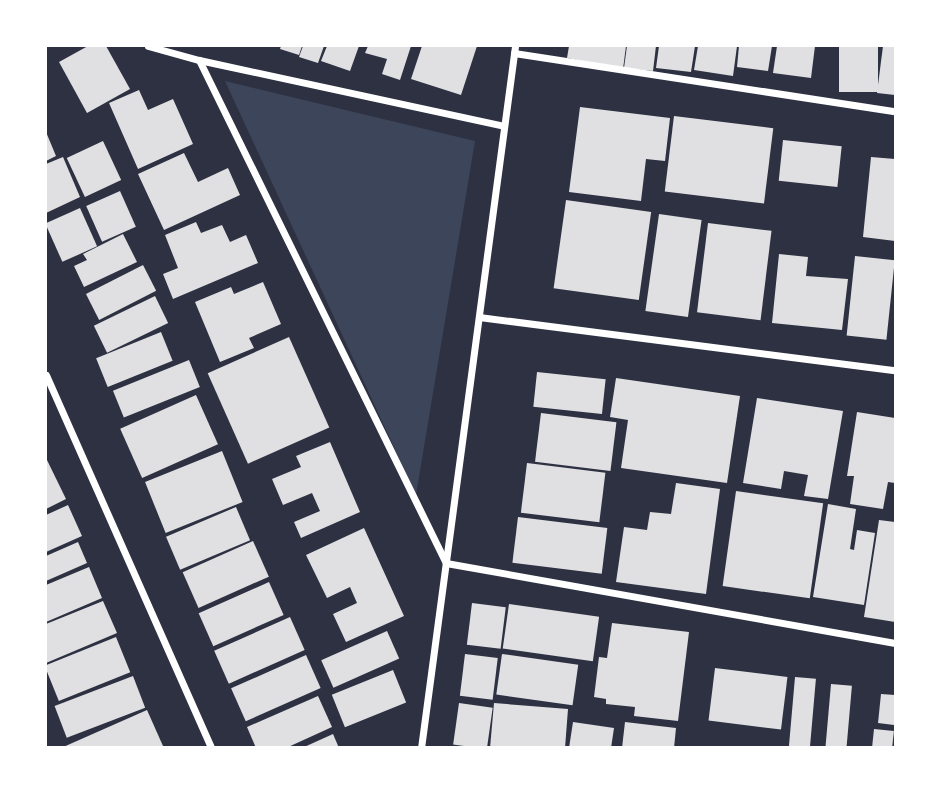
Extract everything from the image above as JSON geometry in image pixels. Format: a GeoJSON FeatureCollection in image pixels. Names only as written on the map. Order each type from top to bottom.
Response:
{"type":"FeatureCollection","features":[{"type":"Feature","properties":{"kind":"street"},"geometry":{"type":"LineString","coordinates":[[148,46],[199,60],[504,126]]}},
{"type":"Feature","properties":{"kind":"street"},"geometry":{"type":"LineString","coordinates":[[421,747],[514,49],[895,111]]}},
{"type":"Feature","properties":{"kind":"street"},"geometry":{"type":"LineString","coordinates":[[199,60],[446,563]]}},
{"type":"Feature","properties":{"kind":"street"},"geometry":{"type":"LineString","coordinates":[[479,317],[895,370]]}},
{"type":"Feature","properties":{"kind":"street"},"geometry":{"type":"LineString","coordinates":[[46,375],[211,747]]}},
{"type":"Feature","properties":{"kind":"street"},"geometry":{"type":"LineString","coordinates":[[446,563],[895,643]]}},
{"type":"Feature","properties":{"kind":"shaded area"},"geometry":{"type":"Polygon","coordinates":[[[225,81],[475,141],[416,495],[225,81]]]}},
{"type":"Feature","properties":{"kind":"building"},"geometry":{"type":"Polygon","coordinates":[[[88,46],[106,46],[130,89],[87,113],[59,62],[88,46]]]}},
{"type":"Feature","properties":{"kind":"building"},"geometry":{"type":"Polygon","coordinates":[[[281,46],[302,46],[299,55],[280,49],[281,46]]]}},
{"type":"Feature","properties":{"kind":"building"},"geometry":{"type":"Polygon","coordinates":[[[303,46],[324,46],[318,63],[299,57],[303,46]]]}},
{"type":"Feature","properties":{"kind":"building"},"geometry":{"type":"Polygon","coordinates":[[[327,46],[359,46],[350,71],[321,61],[327,46]]]}},
{"type":"Feature","properties":{"kind":"building"},"geometry":{"type":"Polygon","coordinates":[[[368,46],[411,46],[400,80],[382,74],[387,59],[365,53],[368,46]]]}},
{"type":"Feature","properties":{"kind":"building"},"geometry":{"type":"Polygon","coordinates":[[[422,46],[477,46],[461,95],[411,79],[422,46]]]}},
{"type":"Feature","properties":{"kind":"building"},"geometry":{"type":"Polygon","coordinates":[[[569,46],[626,46],[623,69],[567,58],[569,46]]]}},
{"type":"Feature","properties":{"kind":"building"},"geometry":{"type":"Polygon","coordinates":[[[627,46],[656,46],[653,71],[624,68],[627,46]]]}},
{"type":"Feature","properties":{"kind":"building"},"geometry":{"type":"Polygon","coordinates":[[[659,46],[695,46],[691,72],[656,68],[659,46]]]}},
{"type":"Feature","properties":{"kind":"building"},"geometry":{"type":"Polygon","coordinates":[[[698,46],[737,46],[733,76],[694,70],[698,46]]]}},
{"type":"Feature","properties":{"kind":"building"},"geometry":{"type":"Polygon","coordinates":[[[739,46],[772,46],[768,71],[737,67],[739,46]]]}},
{"type":"Feature","properties":{"kind":"building"},"geometry":{"type":"Polygon","coordinates":[[[777,46],[815,46],[811,78],[773,73],[777,46]]]}},
{"type":"Feature","properties":{"kind":"building"},"geometry":{"type":"Polygon","coordinates":[[[839,46],[878,46],[878,92],[839,92],[839,46]]]}},
{"type":"Feature","properties":{"kind":"building"},"geometry":{"type":"Polygon","coordinates":[[[883,46],[895,46],[895,95],[877,93],[883,46]]]}},
{"type":"Feature","properties":{"kind":"building"},"geometry":{"type":"Polygon","coordinates":[[[139,90],[148,110],[173,99],[193,144],[138,169],[109,103],[139,90]]]}},
{"type":"Feature","properties":{"kind":"building"},"geometry":{"type":"Polygon","coordinates":[[[580,107],[670,118],[665,161],[646,159],[641,201],[569,192],[580,107]]]}},
{"type":"Feature","properties":{"kind":"building"},"geometry":{"type":"Polygon","coordinates":[[[674,116],[773,128],[764,204],[665,191],[674,116]]]}},
{"type":"Feature","properties":{"kind":"building"},"geometry":{"type":"Polygon","coordinates":[[[46,132],[56,156],[46,161],[46,132]]]}},
{"type":"Feature","properties":{"kind":"building"},"geometry":{"type":"Polygon","coordinates":[[[783,140],[842,146],[837,187],[779,181],[783,140]]]}},
{"type":"Feature","properties":{"kind":"building"},"geometry":{"type":"Polygon","coordinates":[[[103,141],[121,180],[85,197],[67,158],[103,141]]]}},
{"type":"Feature","properties":{"kind":"building"},"geometry":{"type":"Polygon","coordinates":[[[184,153],[198,182],[228,168],[240,195],[164,230],[138,174],[184,153]]]}},
{"type":"Feature","properties":{"kind":"building"},"geometry":{"type":"Polygon","coordinates":[[[63,157],[80,197],[46,213],[46,164],[63,157]]]}},
{"type":"Feature","properties":{"kind":"building"},"geometry":{"type":"Polygon","coordinates":[[[871,157],[895,159],[895,241],[863,237],[871,157]]]}},
{"type":"Feature","properties":{"kind":"building"},"geometry":{"type":"Polygon","coordinates":[[[120,191],[136,227],[102,242],[86,206],[120,191]]]}},
{"type":"Feature","properties":{"kind":"building"},"geometry":{"type":"Polygon","coordinates":[[[566,200],[651,212],[639,300],[554,288],[566,200]]]}},
{"type":"Feature","properties":{"kind":"building"},"geometry":{"type":"Polygon","coordinates":[[[80,208],[97,246],[62,262],[46,223],[80,208]]]}},
{"type":"Feature","properties":{"kind":"building"},"geometry":{"type":"Polygon","coordinates":[[[659,214],[702,220],[688,317],[645,311],[659,214]]]}},
{"type":"Feature","properties":{"kind":"building"},"geometry":{"type":"Polygon","coordinates":[[[196,222],[201,233],[222,225],[230,242],[246,235],[258,263],[173,299],[163,274],[178,268],[165,235],[196,222]]]}},
{"type":"Feature","properties":{"kind":"building"},"geometry":{"type":"Polygon","coordinates":[[[708,223],[772,231],[761,320],[697,312],[708,223]]]}},
{"type":"Feature","properties":{"kind":"building"},"geometry":{"type":"Polygon","coordinates":[[[123,234],[137,262],[84,287],[74,266],[87,260],[83,254],[123,234]]]}},
{"type":"Feature","properties":{"kind":"building"},"geometry":{"type":"Polygon","coordinates":[[[779,254],[808,257],[806,276],[848,279],[842,330],[772,323],[779,254]]]}},
{"type":"Feature","properties":{"kind":"building"},"geometry":{"type":"Polygon","coordinates":[[[855,256],[895,260],[886,340],[847,336],[855,256]]]}},
{"type":"Feature","properties":{"kind":"building"},"geometry":{"type":"Polygon","coordinates":[[[143,265],[156,291],[99,320],[86,294],[143,265]]]}},
{"type":"Feature","properties":{"kind":"building"},"geometry":{"type":"Polygon","coordinates":[[[263,282],[281,324],[249,338],[254,348],[220,362],[195,302],[231,287],[234,294],[263,282]]]}},
{"type":"Feature","properties":{"kind":"building"},"geometry":{"type":"Polygon","coordinates":[[[155,296],[168,323],[107,353],[94,326],[155,296]]]}},
{"type":"Feature","properties":{"kind":"building"},"geometry":{"type":"Polygon","coordinates":[[[161,332],[173,361],[108,387],[96,358],[161,332]]]}},
{"type":"Feature","properties":{"kind":"building"},"geometry":{"type":"Polygon","coordinates":[[[289,337],[329,427],[248,464],[208,373],[289,337]]]}},
{"type":"Feature","properties":{"kind":"building"},"geometry":{"type":"Polygon","coordinates":[[[189,360],[200,387],[124,418],[113,391],[189,360]]]}},
{"type":"Feature","properties":{"kind":"building"},"geometry":{"type":"Polygon","coordinates":[[[537,372],[606,379],[602,414],[533,407],[537,372]]]}},
{"type":"Feature","properties":{"kind":"building"},"geometry":{"type":"Polygon","coordinates":[[[616,378],[740,396],[727,483],[621,468],[628,420],[610,417],[616,378]]]}},
{"type":"Feature","properties":{"kind":"building"},"geometry":{"type":"Polygon","coordinates":[[[196,395],[218,444],[142,478],[120,429],[196,395]]]}},
{"type":"Feature","properties":{"kind":"building"},"geometry":{"type":"Polygon","coordinates":[[[757,398],[843,411],[828,499],[804,496],[808,475],[784,471],[781,489],[743,483],[757,398]]]}},
{"type":"Feature","properties":{"kind":"building"},"geometry":{"type":"Polygon","coordinates":[[[857,412],[895,418],[895,483],[888,482],[883,509],[850,504],[854,476],[847,476],[857,412]]]}},
{"type":"Feature","properties":{"kind":"building"},"geometry":{"type":"Polygon","coordinates":[[[541,413],[616,422],[610,471],[535,462],[541,413]]]}},
{"type":"Feature","properties":{"kind":"building"},"geometry":{"type":"Polygon","coordinates":[[[330,442],[360,512],[301,538],[294,522],[320,511],[312,493],[283,505],[272,479],[301,467],[296,456],[330,442]]]}},
{"type":"Feature","properties":{"kind":"building"},"geometry":{"type":"Polygon","coordinates":[[[222,451],[243,502],[166,533],[145,482],[222,451]]]}},
{"type":"Feature","properties":{"kind":"building"},"geometry":{"type":"Polygon","coordinates":[[[46,458],[66,499],[46,509],[46,458]]]}},
{"type":"Feature","properties":{"kind":"building"},"geometry":{"type":"Polygon","coordinates":[[[527,463],[605,473],[599,522],[521,513],[527,463]]]}},
{"type":"Feature","properties":{"kind":"building"},"geometry":{"type":"Polygon","coordinates":[[[676,483],[720,489],[706,594],[616,582],[624,527],[647,530],[650,512],[671,514],[676,483]]]}},
{"type":"Feature","properties":{"kind":"building"},"geometry":{"type":"Polygon","coordinates":[[[736,491],[823,503],[810,598],[723,586],[736,491]]]}},
{"type":"Feature","properties":{"kind":"building"},"geometry":{"type":"Polygon","coordinates":[[[828,504],[856,509],[850,549],[854,550],[857,530],[875,533],[864,605],[813,597],[828,504]]]}},
{"type":"Feature","properties":{"kind":"building"},"geometry":{"type":"Polygon","coordinates":[[[68,505],[82,536],[46,552],[46,515],[68,505]]]}},
{"type":"Feature","properties":{"kind":"building"},"geometry":{"type":"Polygon","coordinates":[[[236,507],[250,540],[180,570],[166,537],[236,507]]]}},
{"type":"Feature","properties":{"kind":"building"},"geometry":{"type":"Polygon","coordinates":[[[518,517],[607,528],[602,574],[512,563],[518,517]]]}},
{"type":"Feature","properties":{"kind":"building"},"geometry":{"type":"Polygon","coordinates":[[[879,520],[895,522],[895,622],[864,617],[879,520]]]}},
{"type":"Feature","properties":{"kind":"building"},"geometry":{"type":"Polygon","coordinates":[[[364,528],[404,616],[346,642],[333,614],[357,603],[350,587],[327,598],[306,555],[364,528]]]}},
{"type":"Feature","properties":{"kind":"building"},"geometry":{"type":"Polygon","coordinates":[[[253,541],[269,577],[199,608],[183,572],[253,541]]]}},
{"type":"Feature","properties":{"kind":"building"},"geometry":{"type":"Polygon","coordinates":[[[78,542],[87,563],[46,581],[46,556],[78,542]]]}},
{"type":"Feature","properties":{"kind":"building"},"geometry":{"type":"Polygon","coordinates":[[[89,567],[102,598],[46,622],[46,585],[89,567]]]}},
{"type":"Feature","properties":{"kind":"building"},"geometry":{"type":"Polygon","coordinates":[[[269,582],[284,615],[213,646],[199,613],[269,582]]]}},
{"type":"Feature","properties":{"kind":"building"},"geometry":{"type":"Polygon","coordinates":[[[103,601],[117,633],[46,663],[46,624],[103,601]]]}},
{"type":"Feature","properties":{"kind":"building"},"geometry":{"type":"Polygon","coordinates":[[[472,603],[506,607],[501,649],[467,645],[472,603]]]}},
{"type":"Feature","properties":{"kind":"building"},"geometry":{"type":"Polygon","coordinates":[[[509,604],[599,617],[593,661],[503,649],[509,604]]]}},
{"type":"Feature","properties":{"kind":"building"},"geometry":{"type":"Polygon","coordinates":[[[290,617],[305,650],[229,684],[214,651],[290,617]]]}},
{"type":"Feature","properties":{"kind":"building"},"geometry":{"type":"Polygon","coordinates":[[[612,623],[689,632],[678,721],[634,716],[635,707],[606,704],[606,699],[594,697],[599,657],[607,658],[612,623]]]}},
{"type":"Feature","properties":{"kind":"building"},"geometry":{"type":"Polygon","coordinates":[[[387,631],[399,658],[333,688],[321,660],[387,631]]]}},
{"type":"Feature","properties":{"kind":"building"},"geometry":{"type":"Polygon","coordinates":[[[116,637],[130,672],[59,701],[46,665],[116,637]]]}},
{"type":"Feature","properties":{"kind":"building"},"geometry":{"type":"Polygon","coordinates":[[[465,654],[498,658],[493,700],[460,696],[465,654]]]}},
{"type":"Feature","properties":{"kind":"building"},"geometry":{"type":"Polygon","coordinates":[[[502,654],[578,665],[573,705],[496,695],[502,654]]]}},
{"type":"Feature","properties":{"kind":"building"},"geometry":{"type":"Polygon","coordinates":[[[306,655],[321,688],[246,721],[231,688],[306,655]]]}},
{"type":"Feature","properties":{"kind":"building"},"geometry":{"type":"Polygon","coordinates":[[[715,668],[787,677],[781,730],[709,721],[715,668]]]}},
{"type":"Feature","properties":{"kind":"building"},"geometry":{"type":"Polygon","coordinates":[[[393,670],[406,702],[345,727],[332,695],[393,670]]]}},
{"type":"Feature","properties":{"kind":"building"},"geometry":{"type":"Polygon","coordinates":[[[133,676],[145,708],[67,738],[55,706],[133,676]]]}},
{"type":"Feature","properties":{"kind":"building"},"geometry":{"type":"Polygon","coordinates":[[[795,677],[816,679],[810,748],[789,748],[795,677]]]}},
{"type":"Feature","properties":{"kind":"building"},"geometry":{"type":"Polygon","coordinates":[[[831,684],[852,686],[846,748],[825,748],[831,684]]]}},
{"type":"Feature","properties":{"kind":"building"},"geometry":{"type":"Polygon","coordinates":[[[881,694],[895,695],[894,725],[878,723],[881,694]]]}},
{"type":"Feature","properties":{"kind":"building"},"geometry":{"type":"Polygon","coordinates":[[[318,696],[332,727],[286,748],[256,748],[247,727],[318,696]]]}},
{"type":"Feature","properties":{"kind":"building"},"geometry":{"type":"Polygon","coordinates":[[[459,703],[493,708],[487,748],[453,745],[459,703]]]}},
{"type":"Feature","properties":{"kind":"building"},"geometry":{"type":"Polygon","coordinates":[[[494,703],[568,709],[565,748],[490,748],[494,703]]]}},
{"type":"Feature","properties":{"kind":"building"},"geometry":{"type":"Polygon","coordinates":[[[147,710],[163,746],[160,748],[61,748],[147,710]]]}},
{"type":"Feature","properties":{"kind":"building"},"geometry":{"type":"Polygon","coordinates":[[[573,722],[614,728],[611,748],[569,748],[573,722]]]}},
{"type":"Feature","properties":{"kind":"building"},"geometry":{"type":"Polygon","coordinates":[[[625,722],[676,728],[674,748],[622,748],[625,722]]]}},
{"type":"Feature","properties":{"kind":"building"},"geometry":{"type":"Polygon","coordinates":[[[874,729],[894,731],[892,748],[872,748],[874,729]]]}},
{"type":"Feature","properties":{"kind":"building"},"geometry":{"type":"Polygon","coordinates":[[[333,734],[339,748],[302,748],[333,734]]]}}]}
